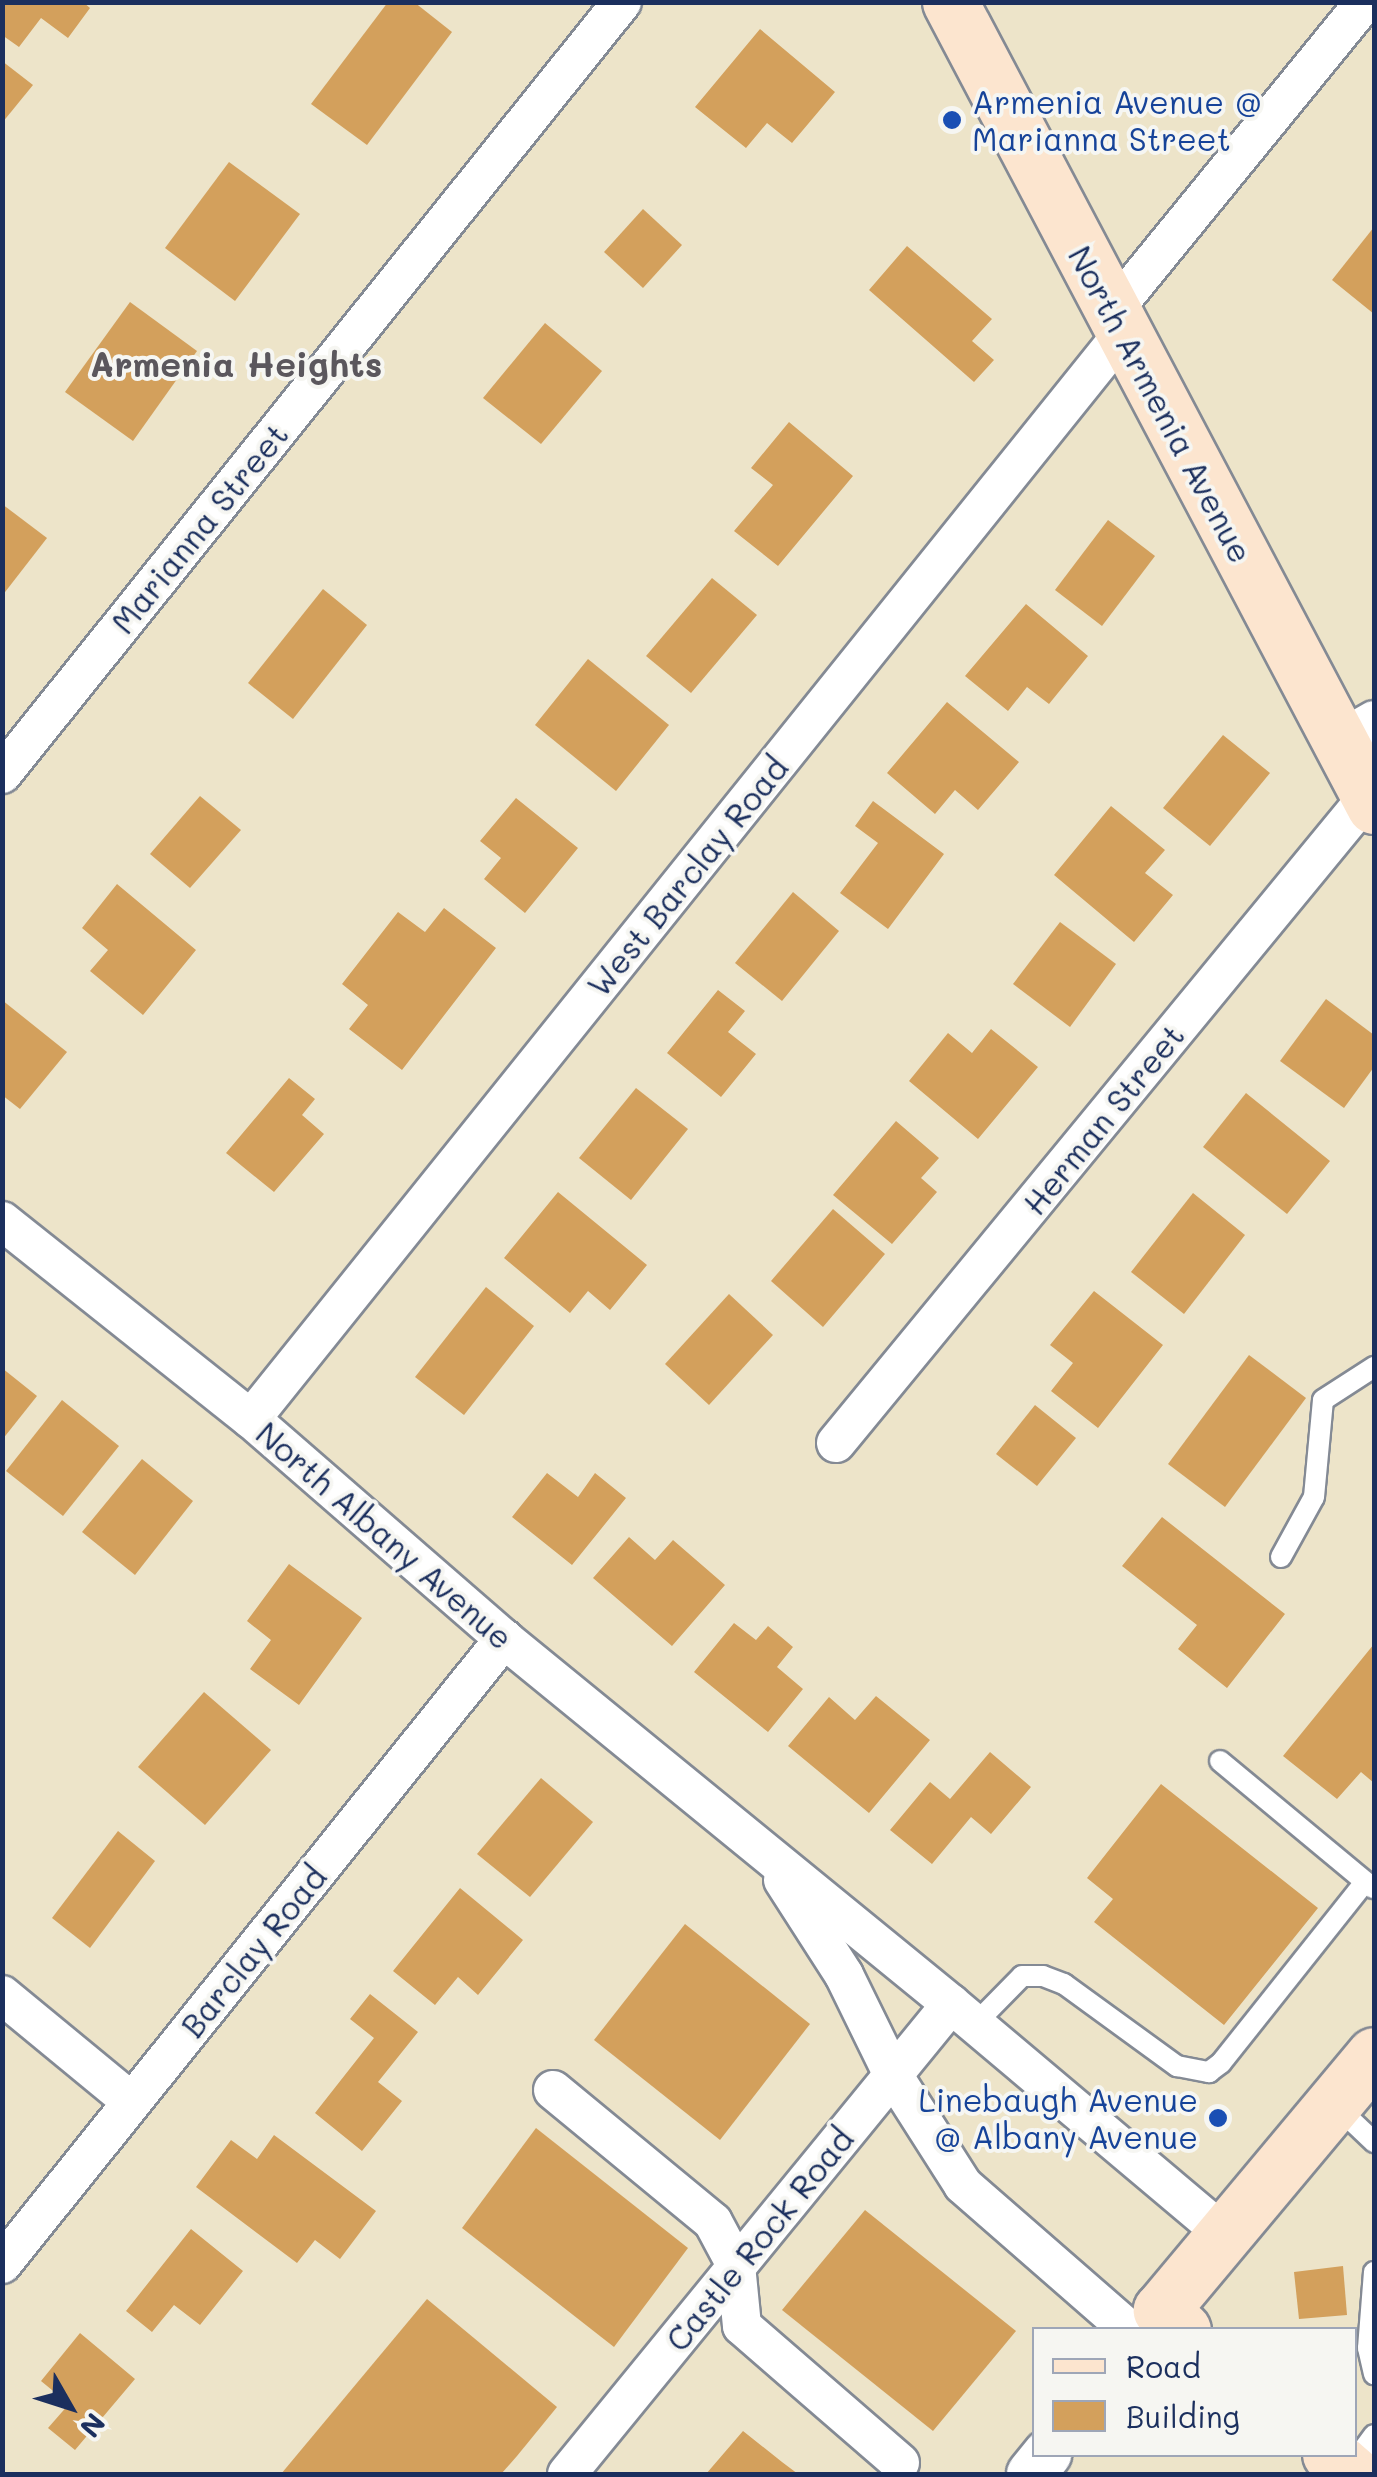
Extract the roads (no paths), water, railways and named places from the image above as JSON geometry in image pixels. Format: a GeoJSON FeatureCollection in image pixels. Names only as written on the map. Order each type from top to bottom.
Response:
{"type":"FeatureCollection","features":[{"type":"Feature","properties":{"kind":"main road","name":"North Armenia Avenue"},"geometry":{"type":"LineString","coordinates":[[950,2],[1117,322],[1357,730],[1372,800]]}},
{"type":"Feature","properties":{"kind":"main road"},"geometry":{"type":"LineString","coordinates":[[1154,2325],[1224,2234],[1374,2055]]}},
{"type":"Feature","properties":{"kind":"street","name":"Marianna Street"},"geometry":{"type":"LineString","coordinates":[[2,774],[622,2]]}},
{"type":"Feature","properties":{"kind":"street","name":"West Barclay Road"},"geometry":{"type":"LineString","coordinates":[[252,1418],[1117,322],[1364,2]]}},
{"type":"Feature","properties":{"kind":"street","name":"Herman Street"},"geometry":{"type":"LineString","coordinates":[[836,1443],[1372,800]]}},
{"type":"Feature","properties":{"kind":"street","name":"North Albany Avenue"},"geometry":{"type":"LineString","coordinates":[[2,1221],[252,1418],[504,1638],[963,2014],[1224,2234]]}},
{"type":"Feature","properties":{"kind":"street","name":"Barclay Road"},"geometry":{"type":"LineString","coordinates":[[2,2264],[504,1638]]}},
{"type":"Feature","properties":{"kind":"street","name":"North Albany Avenue"},"geometry":{"type":"LineString","coordinates":[[766,1852],[844,1975],[892,2075],[963,2185],[1154,2325]]}},
{"type":"Feature","properties":{"kind":"street"},"geometry":{"type":"LineString","coordinates":[[2,1996],[132,2102]]}},
{"type":"Feature","properties":{"kind":"street","name":"Castle Rock Road"},"geometry":{"type":"LineString","coordinates":[[568,2474],[892,2075],[963,2014]]}},
{"type":"Feature","properties":{"kind":"street"},"geometry":{"type":"LineString","coordinates":[[553,2090],[713,2222],[736,2265],[742,2326],[900,2464]]}},
{"type":"Feature","properties":{"kind":"lane"},"geometry":{"type":"LineString","coordinates":[[1280,1557],[1314,1497],[1322,1400],[1374,1366]]}},
{"type":"Feature","properties":{"kind":"lane"},"geometry":{"type":"LineString","coordinates":[[963,2014],[1022,1976],[1043,1976],[1064,1984],[1176,2066],[1209,2072],[1222,2063],[1370,1886],[1220,1761]]}},
{"type":"Feature","properties":{"kind":"lane"},"geometry":{"type":"LineString","coordinates":[[1333,2104],[1374,2142]]}},
{"type":"Feature","properties":{"kind":"lane"},"geometry":{"type":"LineString","coordinates":[[1374,2272],[1368,2348],[1374,2374]]}},
{"type":"Feature","properties":{"kind":"place","name":"Armenia Avenue @ Marianna Street"},"geometry":{"type":"Point","coordinates":[952,120]}},
{"type":"Feature","properties":{"kind":"place","name":"Linebaugh Avenue @ Albany Avenue"},"geometry":{"type":"Point","coordinates":[1218,2118]}},
{"type":"Feature","properties":{"kind":"district","name":"Armenia Heights"},"geometry":{"type":"Point","coordinates":[236,363]}}]}
